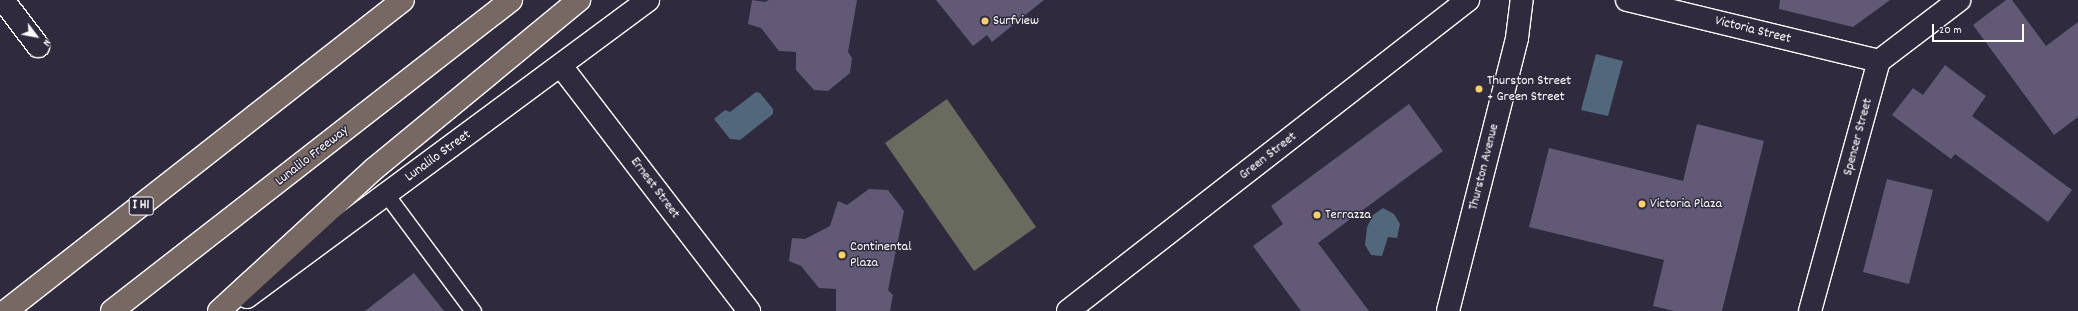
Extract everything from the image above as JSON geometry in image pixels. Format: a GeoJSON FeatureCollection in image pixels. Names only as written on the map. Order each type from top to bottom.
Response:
{"type":"FeatureCollection","features":[{"type":"Feature","properties":{"kind":"highway","name":"I H1"},"geometry":{"type":"LineString","coordinates":[[6,311],[403,0]]}},
{"type":"Feature","properties":{"kind":"highway","name":"Lunalilo Freeway"},"geometry":{"type":"LineString","coordinates":[[112,311],[511,0]]}},
{"type":"Feature","properties":{"kind":"highway"},"geometry":{"type":"LineString","coordinates":[[219,311],[374,169],[579,0]]}},
{"type":"Feature","properties":{"kind":"street"},"geometry":{"type":"LineString","coordinates":[[3,0],[38,46]]}},
{"type":"Feature","properties":{"kind":"street","name":"Lunalilo Street"},"geometry":{"type":"LineString","coordinates":[[228,311],[561,66],[648,0]]}},
{"type":"Feature","properties":{"kind":"street","name":"Green Street"},"geometry":{"type":"LineString","coordinates":[[1068,311],[1468,0]]}},
{"type":"Feature","properties":{"kind":"street","name":"Thurston Avenue"},"geometry":{"type":"LineString","coordinates":[[1448,311],[1517,38],[1522,0]]}},
{"type":"Feature","properties":{"kind":"street","name":"Victoria Street"},"geometry":{"type":"LineString","coordinates":[[1627,0],[1879,60]]}},
{"type":"Feature","properties":{"kind":"street"},"geometry":{"type":"LineString","coordinates":[[1879,60],[1959,0]]}},
{"type":"Feature","properties":{"kind":"street","name":"Spencer Street"},"geometry":{"type":"LineString","coordinates":[[1810,311],[1879,60]]}},
{"type":"Feature","properties":{"kind":"street","name":"Ernest Street"},"geometry":{"type":"LineString","coordinates":[[561,66],[749,311]]}},
{"type":"Feature","properties":{"kind":"lane"},"geometry":{"type":"LineString","coordinates":[[386,194],[473,311]]}},
{"type":"Feature","properties":{"kind":"green space"},"geometry":{"type":"Polygon","coordinates":[[[947,99],[1036,227],[974,271],[885,143],[947,99]]]}},
{"type":"Feature","properties":{"kind":"water"},"geometry":{"type":"Polygon","coordinates":[[[1596,54],[1623,61],[1608,116],[1581,110],[1596,54]]]}},
{"type":"Feature","properties":{"kind":"water"},"geometry":{"type":"Polygon","coordinates":[[[756,92],[760,93],[773,109],[773,114],[740,140],[730,139],[714,119],[725,110],[730,112],[756,92]]]}},
{"type":"Feature","properties":{"kind":"water"},"geometry":{"type":"Polygon","coordinates":[[[1383,208],[1394,214],[1400,224],[1397,238],[1388,237],[1382,256],[1371,255],[1365,245],[1367,227],[1373,215],[1383,208]]]}},
{"type":"Feature","properties":{"kind":"building"},"geometry":{"type":"Polygon","coordinates":[[[752,0],[765,2],[769,0],[857,0],[848,52],[852,58],[850,73],[828,91],[814,90],[796,70],[796,52],[779,51],[761,28],[748,24],[752,0]]]}},
{"type":"Feature","properties":{"kind":"building","name":"Surfview"},"geometry":{"type":"Polygon","coordinates":[[[936,0],[1044,0],[992,42],[987,35],[973,46],[936,0]]]}},
{"type":"Feature","properties":{"kind":"building"},"geometry":{"type":"Polygon","coordinates":[[[1780,0],[1890,0],[1853,27],[1779,9],[1780,0]]]}},
{"type":"Feature","properties":{"kind":"building"},"geometry":{"type":"Polygon","coordinates":[[[2006,0],[2012,0],[2046,46],[2078,22],[2078,117],[2054,135],[1973,25],[2006,0]]]}},
{"type":"Feature","properties":{"kind":"building"},"geometry":{"type":"Polygon","coordinates":[[[1945,65],[1986,96],[1972,116],[2072,190],[2048,222],[1955,154],[1951,159],[1892,115],[1913,88],[1923,95],[1945,65]]]}},
{"type":"Feature","properties":{"kind":"building","name":"Terrazza"},"geometry":{"type":"Polygon","coordinates":[[[1409,104],[1443,151],[1318,243],[1369,311],[1301,311],[1253,246],[1283,224],[1271,206],[1409,104]]]}},
{"type":"Feature","properties":{"kind":"building","name":"Victoria Plaza"},"geometry":{"type":"Polygon","coordinates":[[[1697,124],[1764,141],[1722,311],[1674,311],[1653,306],[1664,260],[1529,227],[1549,148],[1683,181],[1697,124]]]}},
{"type":"Feature","properties":{"kind":"building"},"geometry":{"type":"Polygon","coordinates":[[[1887,179],[1933,190],[1909,284],[1863,272],[1887,179]]]}},
{"type":"Feature","properties":{"kind":"building","name":"Continental Plaza"},"geometry":{"type":"Polygon","coordinates":[[[869,189],[888,190],[904,211],[888,290],[893,295],[890,311],[836,311],[836,289],[819,288],[801,266],[789,261],[792,238],[805,239],[830,226],[838,201],[847,205],[869,189]]]}},
{"type":"Feature","properties":{"kind":"building"},"geometry":{"type":"Polygon","coordinates":[[[414,273],[444,311],[365,311],[414,273]]]}},
{"type":"Feature","properties":{"kind":"place","name":"Surfview"},"geometry":{"type":"Point","coordinates":[985,21]}},
{"type":"Feature","properties":{"kind":"place","name":"Thurston Street + Green Street"},"geometry":{"type":"Point","coordinates":[1479,89]}},
{"type":"Feature","properties":{"kind":"place","name":"Victoria Plaza"},"geometry":{"type":"Point","coordinates":[1642,204]}},
{"type":"Feature","properties":{"kind":"place","name":"Terrazza"},"geometry":{"type":"Point","coordinates":[1317,215]}},
{"type":"Feature","properties":{"kind":"place","name":"Continental Plaza"},"geometry":{"type":"Point","coordinates":[842,255]}}]}
